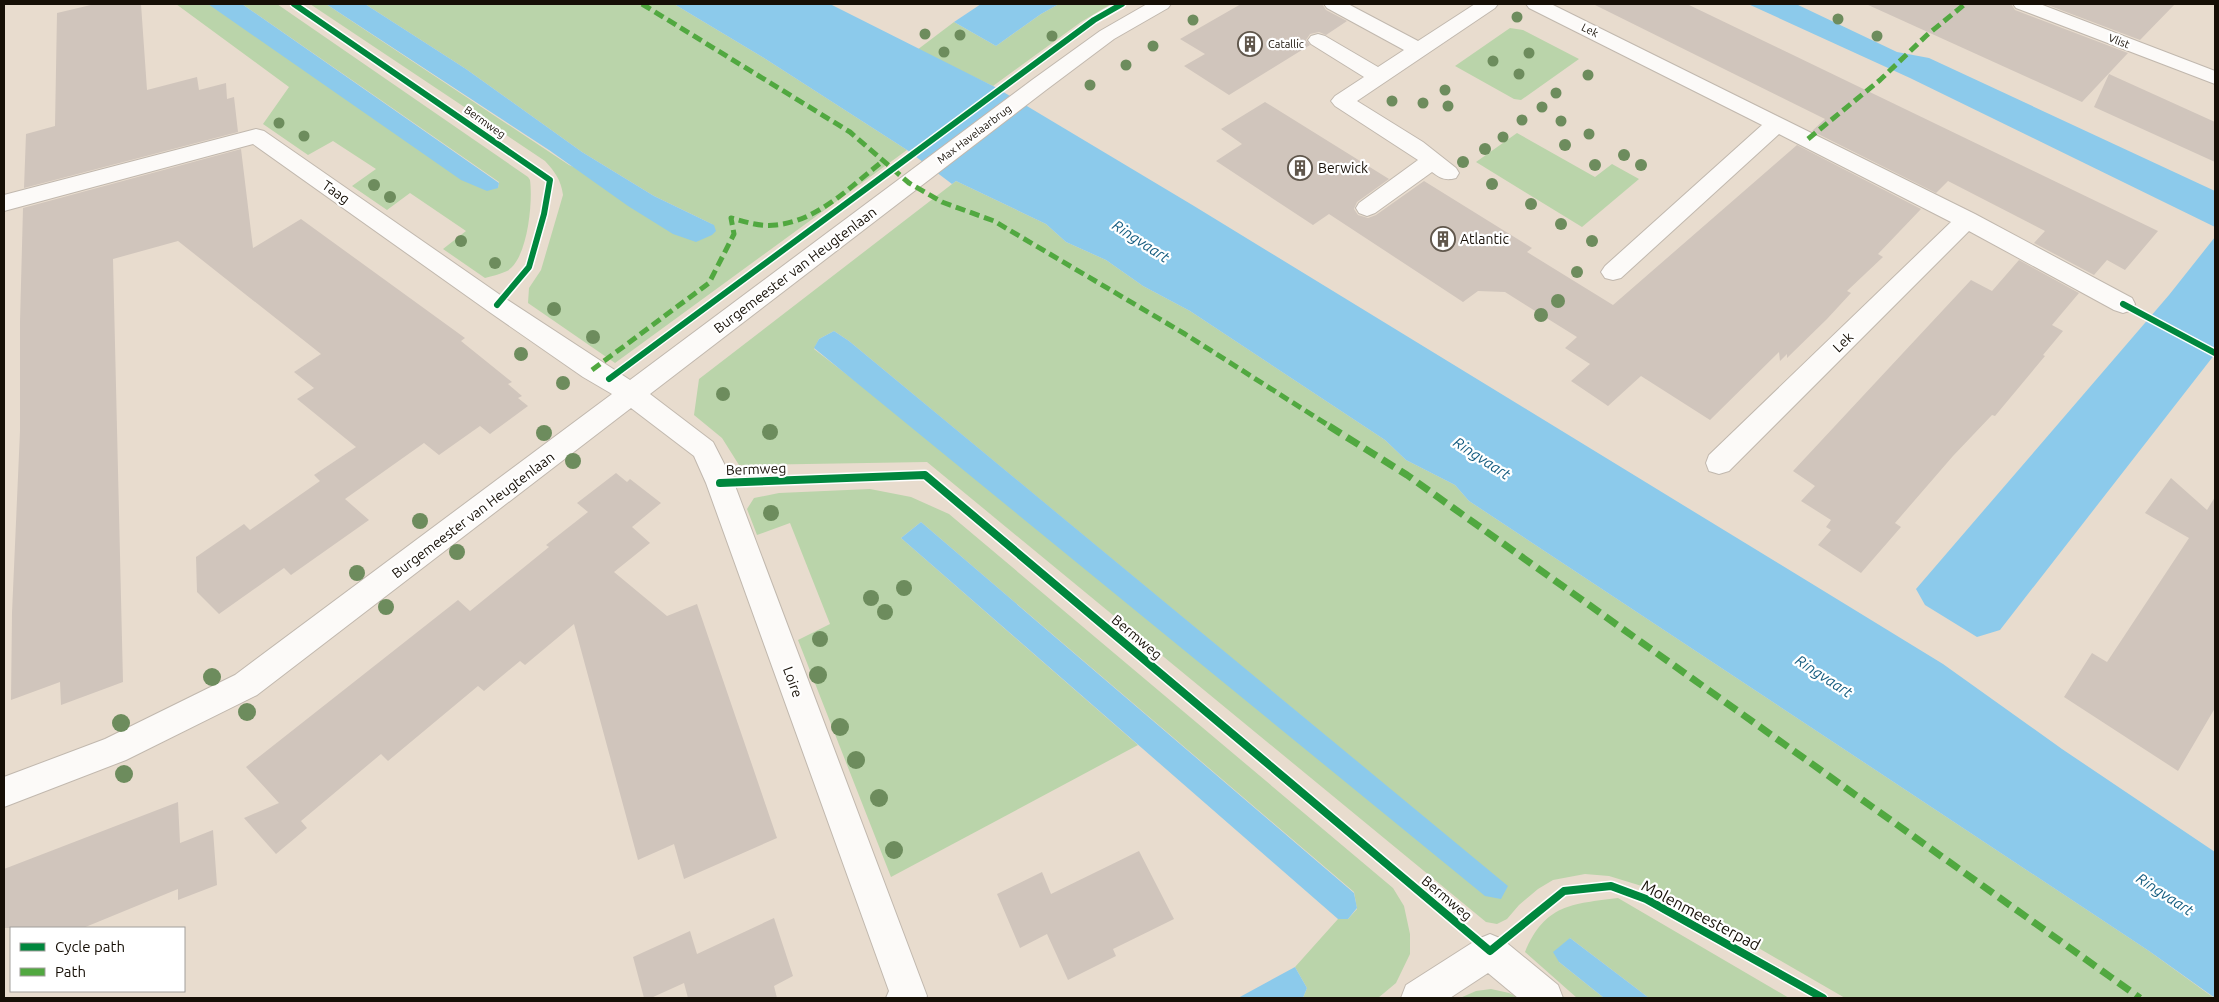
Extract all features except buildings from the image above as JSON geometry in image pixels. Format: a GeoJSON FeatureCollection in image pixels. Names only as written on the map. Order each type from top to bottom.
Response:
{"type":"FeatureCollection","features":[{"type":"Feature","properties":{"kind":"street","name":"Max Havelaarbrug"},"geometry":{"type":"LineString","coordinates":[[910,183],[1107,35],[1161,4]]}},
{"type":"Feature","properties":{"kind":"street"},"geometry":{"type":"LineString","coordinates":[[1334,4],[1417,49]]}},
{"type":"Feature","properties":{"kind":"street"},"geometry":{"type":"LineString","coordinates":[[1365,207],[1440,167],[1415,147],[1342,101],[1417,49],[1488,4]]}},
{"type":"Feature","properties":{"kind":"street","name":"Lek"},"geometry":{"type":"LineString","coordinates":[[1536,4],[1967,220],[2123,304]]}},
{"type":"Feature","properties":{"kind":"street","name":"Vlist"},"geometry":{"type":"LineString","coordinates":[[2023,4],[2215,78]]}},
{"type":"Feature","properties":{"kind":"street"},"geometry":{"type":"LineString","coordinates":[[1318,40],[1378,76]]}},
{"type":"Feature","properties":{"kind":"street"},"geometry":{"type":"LineString","coordinates":[[1613,272],[1777,124]]}},
{"type":"Feature","properties":{"kind":"street","name":"Taag"},"geometry":{"type":"LineString","coordinates":[[4,203],[256,136],[561,348],[632,394]]}},
{"type":"Feature","properties":{"kind":"street","name":"Burgemeester van Heugtenlaan"},"geometry":{"type":"LineString","coordinates":[[4,792],[115,750],[246,685],[910,183]]}},
{"type":"Feature","properties":{"kind":"street","name":"Lek"},"geometry":{"type":"LineString","coordinates":[[1719,463],[1967,220]]}},
{"type":"Feature","properties":{"kind":"street","name":"Loire"},"geometry":{"type":"LineString","coordinates":[[632,394],[704,449],[720,483],[909,996],[904,998]]}},
{"type":"Feature","properties":{"kind":"street"},"geometry":{"type":"LineString","coordinates":[[1419,998],[1490,951],[1545,998]]}},
{"type":"Feature","properties":{"kind":"green space"},"geometry":{"type":"Polygon","coordinates":[[[176,4],[209,4],[498,188],[499,182],[242,4],[277,4],[528,177],[531,189],[530,215],[520,255],[514,265],[507,271],[485,278],[443,249],[466,231],[410,193],[387,210],[352,186],[376,169],[333,141],[308,155],[263,124],[289,87],[176,4]]]}},
{"type":"Feature","properties":{"kind":"green space"},"geometry":{"type":"Polygon","coordinates":[[[310,4],[326,4],[569,165],[714,225],[654,196],[582,152],[466,69],[365,4],[674,4],[764,58],[907,150],[615,363],[528,303],[529,288],[541,270],[563,195],[559,181],[549,165],[310,4]]]}},
{"type":"Feature","properties":{"kind":"green space"},"geometry":{"type":"Polygon","coordinates":[[[1059,4],[1111,4],[1081,22],[993,86],[917,50],[954,22],[996,46],[1041,14],[1059,4]]]}},
{"type":"Feature","properties":{"kind":"green space"},"geometry":{"type":"Polygon","coordinates":[[[1510,28],[1523,30],[1579,59],[1521,100],[1514,99],[1455,66],[1510,28]]]}},
{"type":"Feature","properties":{"kind":"green space"},"geometry":{"type":"Polygon","coordinates":[[[1517,133],[1595,177],[1612,164],[1639,179],[1582,227],[1476,162],[1517,133]]]}},
{"type":"Feature","properties":{"kind":"green space"},"geometry":{"type":"Polygon","coordinates":[[[956,181],[1046,224],[1066,242],[1106,260],[1143,286],[1190,311],[1385,440],[1406,460],[1455,485],[1469,501],[2149,951],[2214,998],[1845,998],[1743,939],[1645,887],[1609,876],[1585,874],[1553,880],[1538,889],[1519,905],[1507,919],[1497,924],[1486,922],[927,462],[739,465],[722,438],[694,415],[699,379],[956,181]],[[834,331],[819,339],[814,349],[1508,887],[849,341],[834,331]]]}},
{"type":"Feature","properties":{"kind":"green space"},"geometry":{"type":"Polygon","coordinates":[[[870,489],[911,497],[949,514],[1393,888],[1404,906],[1410,934],[1410,954],[1396,983],[1378,998],[1303,998],[1307,988],[1295,967],[1338,919],[1348,919],[1357,909],[1354,892],[921,522],[901,538],[1138,745],[891,877],[798,640],[830,624],[790,523],[757,535],[747,509],[754,498],[779,493],[870,489]]]}},
{"type":"Feature","properties":{"kind":"green space"},"geometry":{"type":"Polygon","coordinates":[[[1618,898],[1789,998],[1649,998],[1570,938],[1559,962],[1604,998],[1577,998],[1525,952],[1541,924],[1551,915],[1574,905],[1618,898]]]}},
{"type":"Feature","properties":{"kind":"green space"},"geometry":{"type":"Polygon","coordinates":[[[1491,989],[1509,993],[1519,998],[1460,998],[1476,991],[1491,989]]]}},
{"type":"Feature","properties":{"kind":"water"},"geometry":{"type":"Polygon","coordinates":[[[208,4],[242,4],[499,183],[498,188],[487,191],[461,180],[208,4]]]}},
{"type":"Feature","properties":{"kind":"water"},"geometry":{"type":"Polygon","coordinates":[[[326,4],[365,4],[466,69],[582,152],[654,196],[714,225],[716,231],[712,235],[696,242],[673,234],[628,206],[549,150],[326,4]]]}},
{"type":"Feature","properties":{"kind":"water","name":"Ringvaart"},"geometry":{"type":"Polygon","coordinates":[[[674,4],[830,4],[995,87],[1194,206],[1943,664],[2062,749],[2215,852],[2215,998],[2149,951],[1469,501],[1455,485],[1406,460],[1385,440],[1190,311],[1143,286],[1106,260],[1066,242],[1046,224],[956,181],[952,184],[907,150],[764,58],[674,4]]]}},
{"type":"Feature","properties":{"kind":"water"},"geometry":{"type":"Polygon","coordinates":[[[981,4],[1059,4],[1041,14],[996,46],[954,22],[981,4]]]}},
{"type":"Feature","properties":{"kind":"water"},"geometry":{"type":"Polygon","coordinates":[[[1748,4],[1796,4],[1897,52],[1929,58],[2215,191],[2215,227],[1910,78],[1748,4]]]}},
{"type":"Feature","properties":{"kind":"water"},"geometry":{"type":"Polygon","coordinates":[[[2215,237],[2215,354],[2000,630],[1977,637],[1925,605],[1916,589],[2169,295],[2215,237]]]}},
{"type":"Feature","properties":{"kind":"water"},"geometry":{"type":"Polygon","coordinates":[[[834,331],[849,341],[1508,886],[1501,899],[1485,896],[814,348],[819,339],[834,331]]]}},
{"type":"Feature","properties":{"kind":"water"},"geometry":{"type":"Polygon","coordinates":[[[921,522],[1354,893],[1357,908],[1348,919],[1338,919],[901,538],[921,522]]]}},
{"type":"Feature","properties":{"kind":"water"},"geometry":{"type":"Polygon","coordinates":[[[1570,938],[1649,998],[1604,998],[1559,962],[1553,952],[1570,938]]]}},
{"type":"Feature","properties":{"kind":"water"},"geometry":{"type":"Polygon","coordinates":[[[1295,967],[1307,988],[1303,998],[1238,998],[1295,967]]]}},
{"type":"Feature","properties":{"kind":"marked path"},"geometry":{"type":"LineString","coordinates":[[642,4],[850,132],[909,183],[942,202],[994,221],[1185,334],[1407,475],[2140,998]]}},
{"type":"Feature","properties":{"kind":"marked path"},"geometry":{"type":"LineString","coordinates":[[1808,139],[1880,80],[1927,35],[1965,4]]}},
{"type":"Feature","properties":{"kind":"marked path"},"geometry":{"type":"LineString","coordinates":[[592,370],[709,283],[734,234],[731,218],[757,225],[775,226],[792,222],[825,206],[883,161]]}},
{"type":"Feature","properties":{"kind":"cycle path","name":"Bermweg"},"geometry":{"type":"LineString","coordinates":[[294,4],[550,180],[544,214],[529,267],[497,305]]}},
{"type":"Feature","properties":{"kind":"cycle path"},"geometry":{"type":"LineString","coordinates":[[609,379],[1094,20],[1122,4]]}},
{"type":"Feature","properties":{"kind":"cycle path"},"geometry":{"type":"LineString","coordinates":[[2123,304],[2215,353]]}},
{"type":"Feature","properties":{"kind":"cycle path","name":"Bermweg"},"geometry":{"type":"LineString","coordinates":[[720,483],[925,475],[1490,951],[1564,891],[1611,886],[1646,899],[1823,998]]}},
{"type":"Feature","properties":{"kind":"place","name":"Catallic"},"geometry":{"type":"Point","coordinates":[1250,44]}},
{"type":"Feature","properties":{"kind":"place","name":"Berwick"},"geometry":{"type":"Point","coordinates":[1300,168]}},
{"type":"Feature","properties":{"kind":"place","name":"Atlantic"},"geometry":{"type":"Point","coordinates":[1443,239]}}]}
